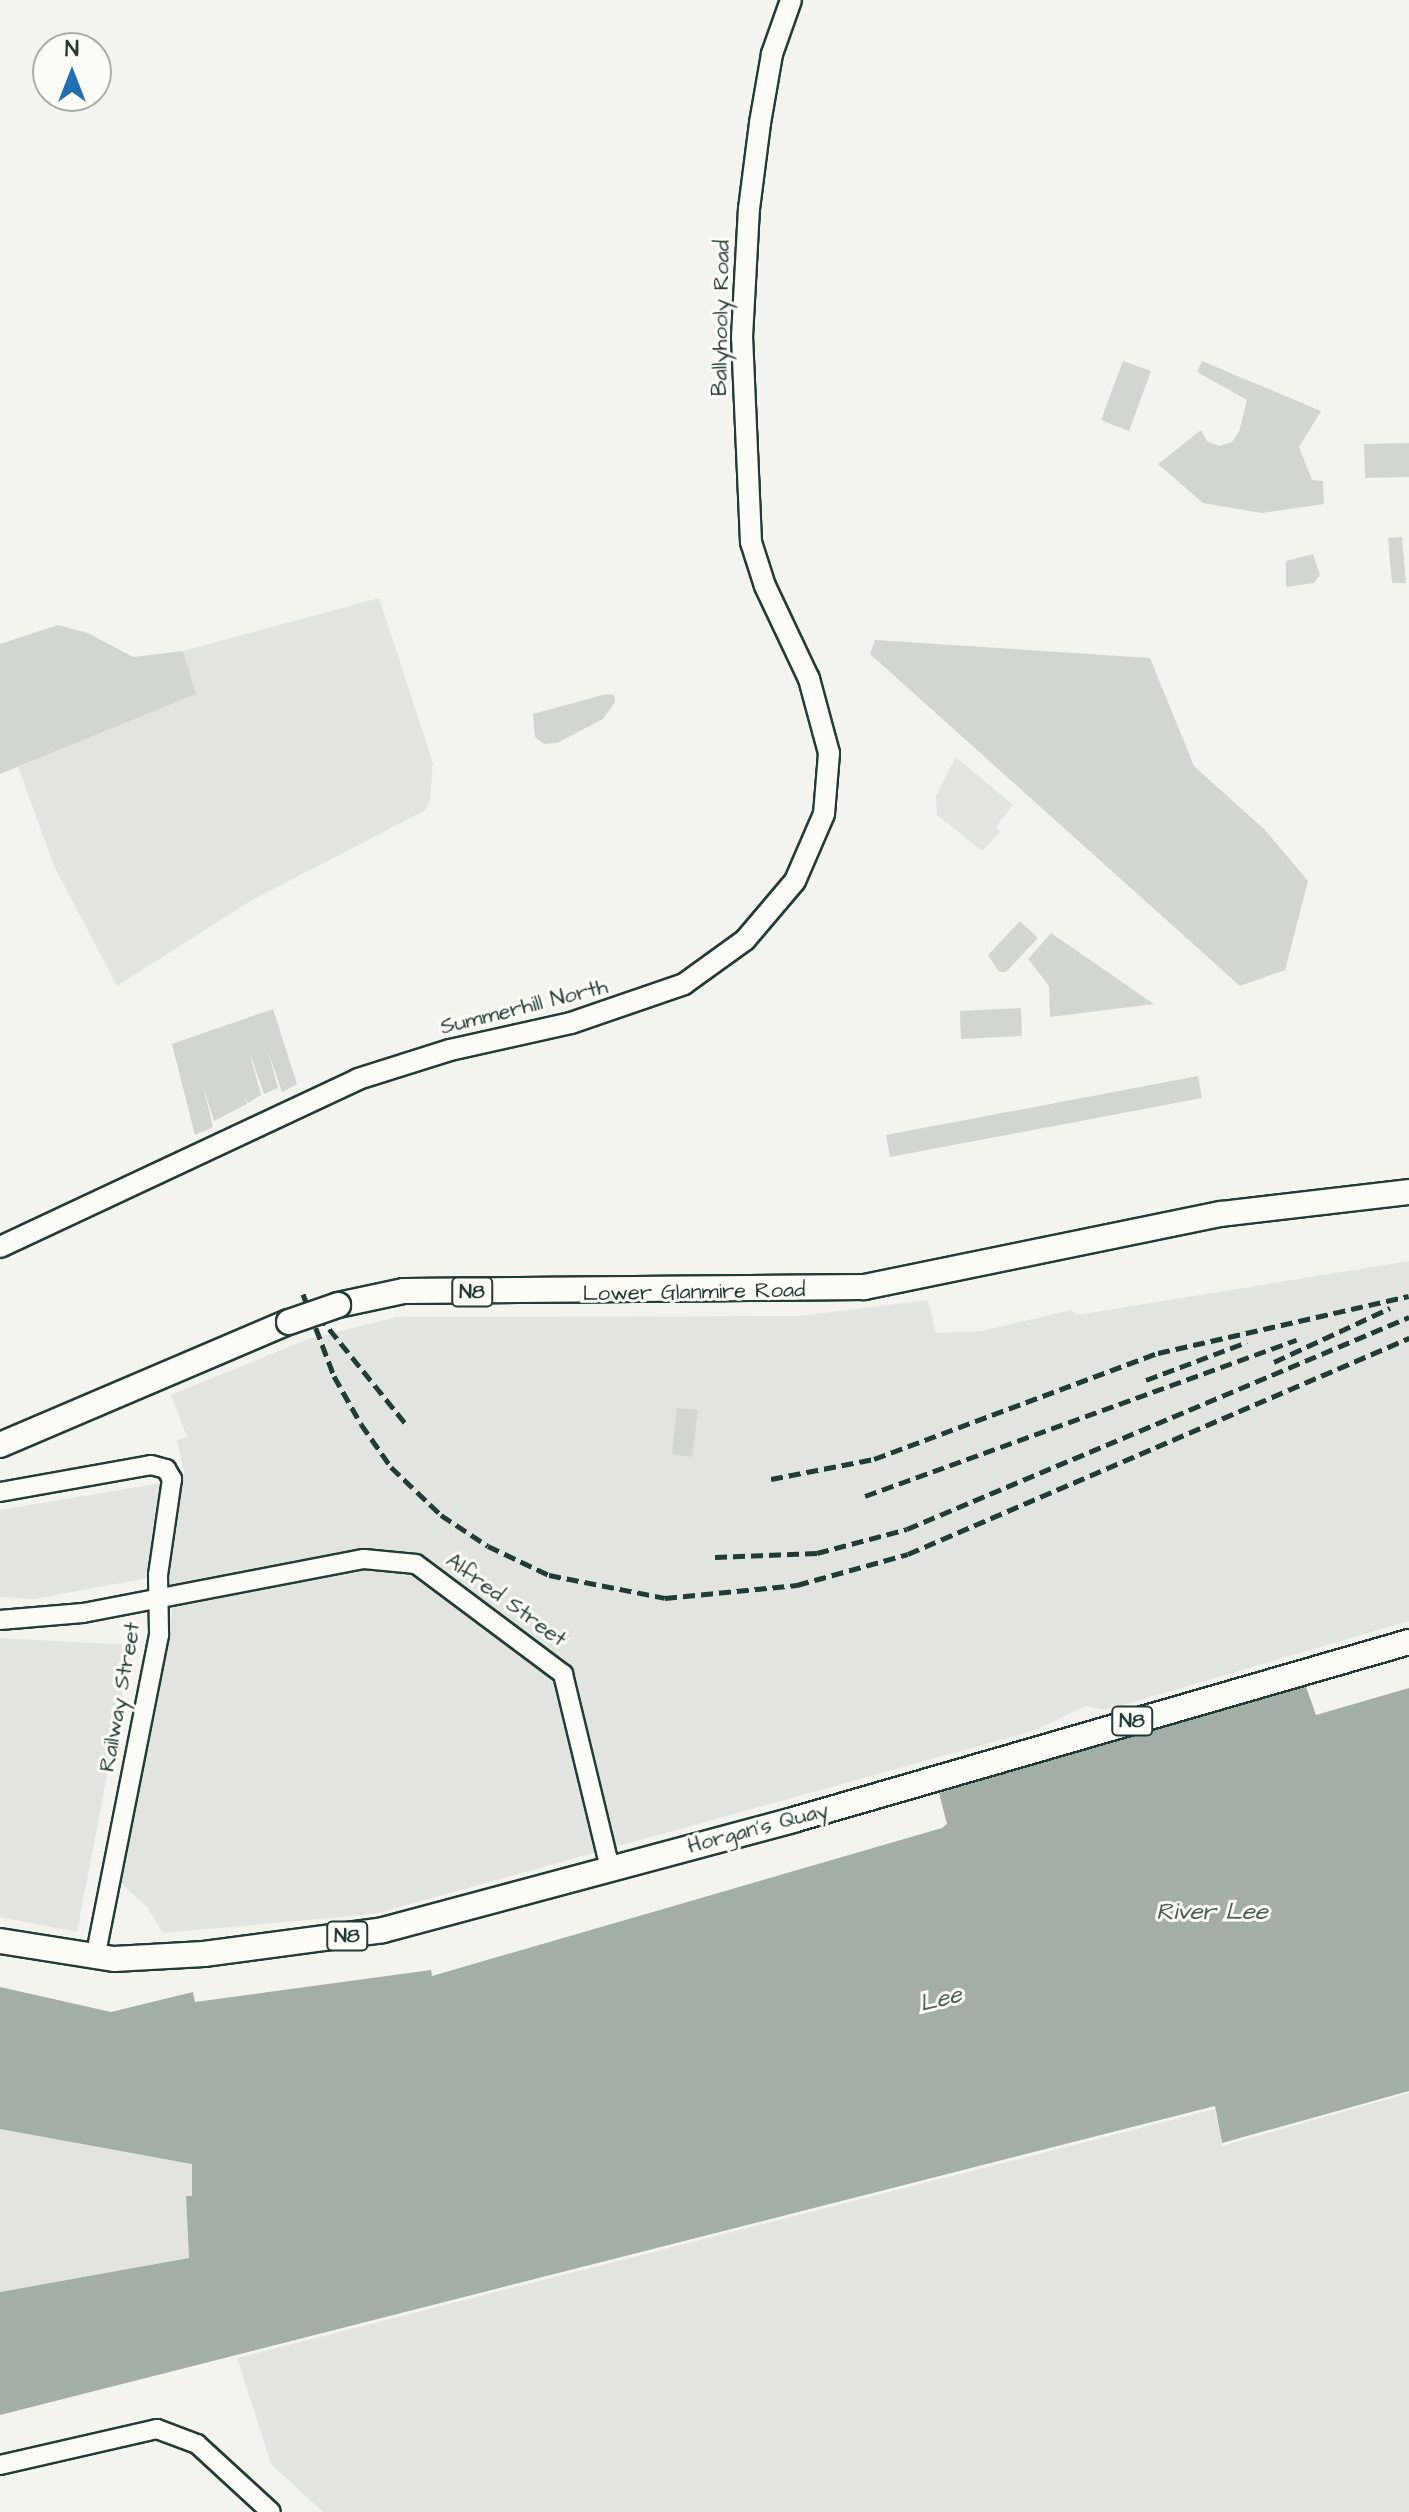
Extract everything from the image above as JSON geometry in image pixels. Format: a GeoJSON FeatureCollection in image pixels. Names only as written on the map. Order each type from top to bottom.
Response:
{"type":"FeatureCollection","features":[{"type":"Feature","properties":{"kind":"highway","name":"Lower Glanmire Road"},"geometry":{"type":"LineString","coordinates":[[0,1445],[289,1322],[338,1305],[404,1291],[727,1293],[864,1287],[1246,1210],[1409,1192]]}},
{"type":"Feature","properties":{"kind":"highway","name":"Horgan's Quay"},"geometry":{"type":"LineString","coordinates":[[95,1958],[204,1954],[349,1936],[610,1868],[1409,1642]]}},
{"type":"Feature","properties":{"kind":"highway","name":"N8"},"geometry":{"type":"LineString","coordinates":[[0,1941],[95,1958]]}},
{"type":"Feature","properties":{"kind":"main road","name":"Ballyhooly Road"},"geometry":{"type":"LineString","coordinates":[[789,635],[765,586],[747,519],[742,337],[749,209],[760,123],[772,54],[791,0]]}},
{"type":"Feature","properties":{"kind":"main road","name":"Summerhill North"},"geometry":{"type":"LineString","coordinates":[[0,1247],[358,1079],[636,1002],[684,984],[726,956],[763,923],[795,881],[819,833],[828,796],[827,739],[789,635]]}},
{"type":"Feature","properties":{"kind":"street","name":"Railway Street"},"geometry":{"type":"LineString","coordinates":[[0,1492],[151,1465],[166,1469],[172,1479],[158,1597],[159,1635],[95,1958]]}},
{"type":"Feature","properties":{"kind":"street","name":"Alfred Street"},"geometry":{"type":"LineString","coordinates":[[0,1620],[44,1619],[364,1559],[416,1564],[550,1659],[566,1681],[610,1868]]}},
{"type":"Feature","properties":{"kind":"street"},"geometry":{"type":"LineString","coordinates":[[0,2465],[146,2430],[172,2432],[208,2453],[271,2512]]}},
{"type":"Feature","properties":{"kind":"shaded area"},"geometry":{"type":"Polygon","coordinates":[[[1123,361],[1151,371],[1129,431],[1101,420],[1123,361]]]}},
{"type":"Feature","properties":{"kind":"shaded area"},"geometry":{"type":"Polygon","coordinates":[[[1202,361],[1321,411],[1299,447],[1312,480],[1323,481],[1324,504],[1262,513],[1203,503],[1158,464],[1201,430],[1207,441],[1219,446],[1232,442],[1239,432],[1247,400],[1197,372],[1202,361]]]}},
{"type":"Feature","properties":{"kind":"shaded area"},"geometry":{"type":"Polygon","coordinates":[[[1409,443],[1409,477],[1365,478],[1364,444],[1409,443]]]}},
{"type":"Feature","properties":{"kind":"shaded area"},"geometry":{"type":"Polygon","coordinates":[[[1402,537],[1406,583],[1392,583],[1388,538],[1402,537]]]}},
{"type":"Feature","properties":{"kind":"shaded area"},"geometry":{"type":"Polygon","coordinates":[[[1313,554],[1320,575],[1314,583],[1286,587],[1286,561],[1313,554]]]}},
{"type":"Feature","properties":{"kind":"shaded area"},"geometry":{"type":"Polygon","coordinates":[[[379,598],[433,763],[430,801],[424,811],[252,900],[117,986],[54,866],[18,767],[195,694],[183,651],[379,598]]]}},
{"type":"Feature","properties":{"kind":"shaded area"},"geometry":{"type":"Polygon","coordinates":[[[58,625],[88,633],[133,657],[183,651],[196,694],[0,774],[0,644],[58,625]]]}},
{"type":"Feature","properties":{"kind":"shaded area"},"geometry":{"type":"Polygon","coordinates":[[[875,640],[1150,658],[1194,766],[1265,830],[1308,881],[1285,970],[1240,986],[870,654],[875,640]]]}},
{"type":"Feature","properties":{"kind":"shaded area"},"geometry":{"type":"Polygon","coordinates":[[[606,694],[614,695],[615,702],[603,719],[557,743],[544,744],[535,737],[533,714],[606,694]]]}},
{"type":"Feature","properties":{"kind":"shaded area"},"geometry":{"type":"Polygon","coordinates":[[[956,757],[1013,805],[996,827],[1000,832],[982,851],[937,815],[936,796],[956,757]]]}},
{"type":"Feature","properties":{"kind":"shaded area"},"geometry":{"type":"Polygon","coordinates":[[[1020,921],[1038,938],[1006,972],[999,972],[988,955],[1020,921]]]}},
{"type":"Feature","properties":{"kind":"shaded area"},"geometry":{"type":"Polygon","coordinates":[[[1051,933],[1154,1004],[1050,1017],[1049,986],[1028,959],[1051,933]]]}},
{"type":"Feature","properties":{"kind":"shaded area"},"geometry":{"type":"Polygon","coordinates":[[[1021,1008],[1022,1036],[961,1039],[960,1011],[1021,1008]]]}},
{"type":"Feature","properties":{"kind":"shaded area"},"geometry":{"type":"Polygon","coordinates":[[[273,1009],[297,1084],[282,1092],[268,1051],[278,1088],[264,1094],[249,1051],[261,1095],[248,1103],[245,1098],[247,1104],[214,1121],[203,1086],[213,1127],[195,1135],[172,1044],[273,1009]]]}},
{"type":"Feature","properties":{"kind":"shaded area"},"geometry":{"type":"Polygon","coordinates":[[[1198,1076],[1202,1098],[890,1157],[886,1135],[1198,1076]]]}},
{"type":"Feature","properties":{"kind":"shaded area"},"geometry":{"type":"Polygon","coordinates":[[[1409,1261],[1409,1621],[1106,1710],[1085,1706],[1036,1730],[374,1914],[163,1933],[147,1907],[121,1883],[172,1612],[169,1561],[184,1472],[177,1440],[187,1437],[171,1395],[308,1339],[397,1317],[799,1316],[928,1300],[936,1333],[982,1331],[1071,1310],[1077,1315],[1409,1261]]]}},
{"type":"Feature","properties":{"kind":"shaded area"},"geometry":{"type":"Polygon","coordinates":[[[677,1408],[698,1410],[692,1457],[672,1454],[677,1408]]]}},
{"type":"Feature","properties":{"kind":"shaded area"},"geometry":{"type":"Polygon","coordinates":[[[162,1483],[148,1578],[34,1599],[0,1597],[0,1510],[162,1483]]]}},
{"type":"Feature","properties":{"kind":"shaded area"},"geometry":{"type":"Polygon","coordinates":[[[0,1638],[132,1645],[77,1932],[0,1917],[0,1638]]]}},
{"type":"Feature","properties":{"kind":"shaded area"},"geometry":{"type":"Polygon","coordinates":[[[1409,2093],[1409,2512],[323,2512],[271,2464],[237,2358],[1215,2109],[1222,2146],[1409,2093]]]}},
{"type":"Feature","properties":{"kind":"shaded area"},"geometry":{"type":"Polygon","coordinates":[[[0,2129],[192,2163],[192,2196],[186,2196],[189,2258],[0,2292],[0,2129]]]}},
{"type":"Feature","properties":{"kind":"water","name":"River Lee"},"geometry":{"type":"Polygon","coordinates":[[[1305,1684],[1316,1715],[1409,1688],[1409,2091],[1222,2143],[1215,2106],[0,2415],[0,2292],[189,2258],[186,2196],[192,2196],[192,2164],[0,2129],[0,1987],[111,2012],[193,1992],[195,2002],[431,1970],[432,1976],[942,1828],[947,1824],[939,1793],[1305,1684]]]}},
{"type":"Feature","properties":{"kind":"railway"},"geometry":{"type":"LineString","coordinates":[[303,1294],[334,1376],[361,1424],[391,1467],[441,1515],[488,1546],[549,1575],[665,1598],[797,1585],[908,1554],[1409,1338]]}},
{"type":"Feature","properties":{"kind":"railway"},"geometry":{"type":"LineString","coordinates":[[771,1479],[874,1459],[1158,1353],[1409,1296]]}},
{"type":"Feature","properties":{"kind":"railway"},"geometry":{"type":"LineString","coordinates":[[1274,1362],[1390,1308]]}},
{"type":"Feature","properties":{"kind":"railway"},"geometry":{"type":"LineString","coordinates":[[318,1315],[406,1424]]}},
{"type":"Feature","properties":{"kind":"railway"},"geometry":{"type":"LineString","coordinates":[[715,1557],[817,1553],[907,1529],[1409,1317]]}},
{"type":"Feature","properties":{"kind":"railway"},"geometry":{"type":"LineString","coordinates":[[865,1496],[1297,1340]]}},
{"type":"Feature","properties":{"kind":"railway"},"geometry":{"type":"LineString","coordinates":[[1146,1380],[1247,1342]]}},
{"type":"Feature","properties":{"kind":"water label","name":"Lee"},"geometry":{"type":"Point","coordinates":[941,2000]}}]}
